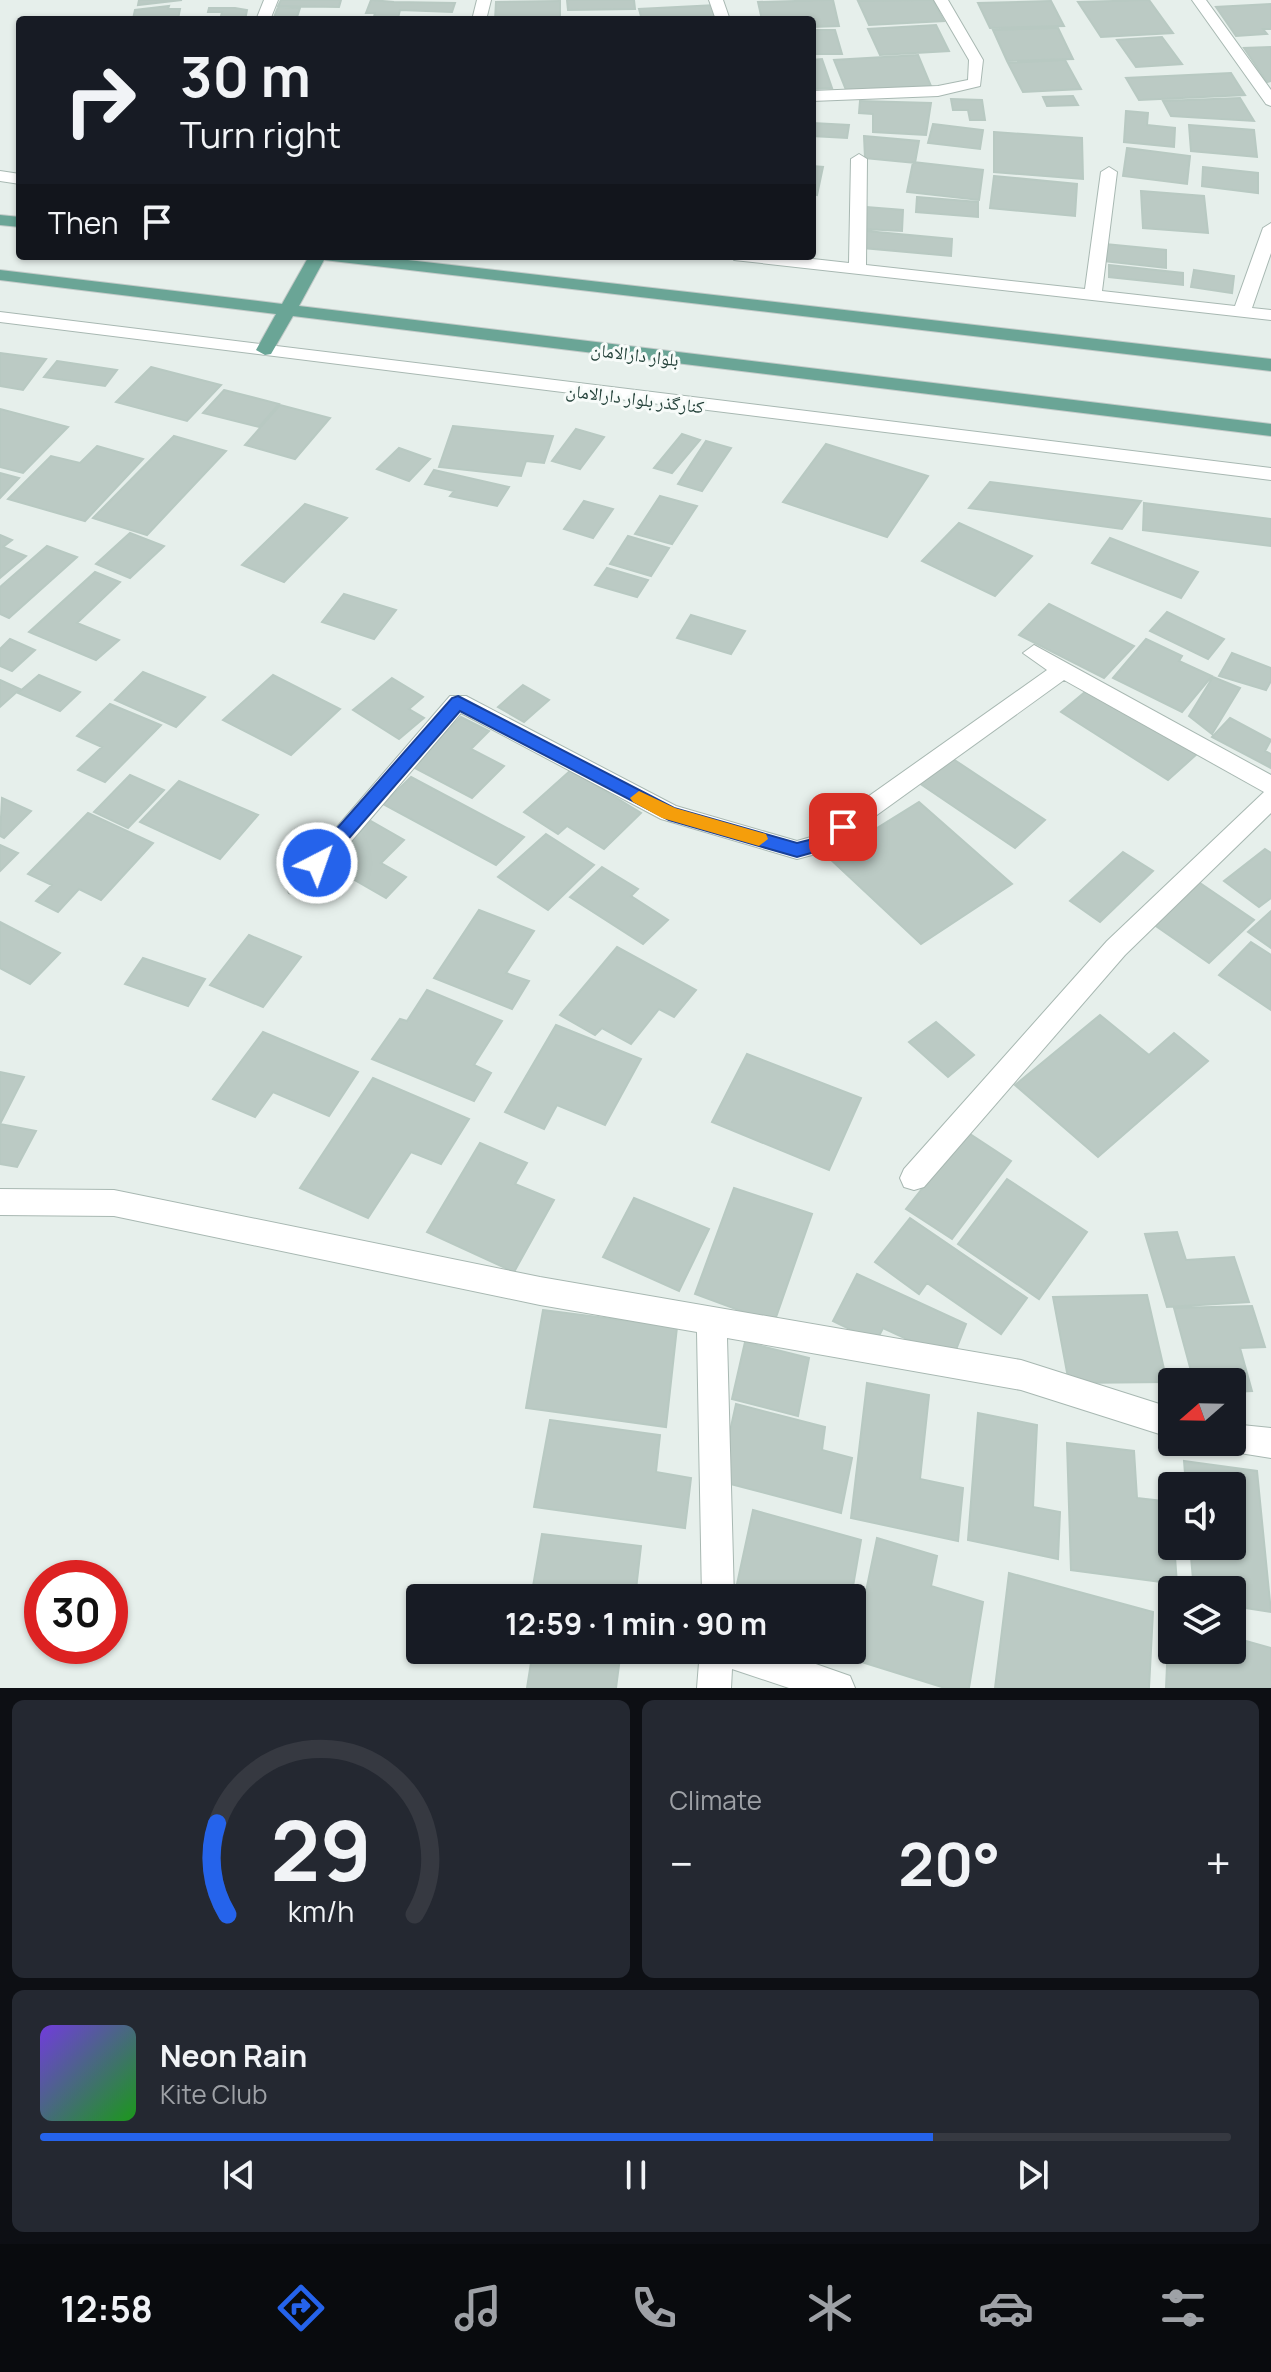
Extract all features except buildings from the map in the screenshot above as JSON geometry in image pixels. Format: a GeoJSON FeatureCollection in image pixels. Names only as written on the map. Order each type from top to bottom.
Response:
{"type":"FeatureCollection","features":[{"type":"Feature","properties":{"kind":"main road"},"geometry":{"type":"LineString","coordinates":[[265,350],[316,260]]}},
{"type":"Feature","properties":{"kind":"main road"},"geometry":{"type":"LineString","coordinates":[[364,260],[1271,365]]}},
{"type":"Feature","properties":{"kind":"main road","name":"بلوار دارالامان"},"geometry":{"type":"LineString","coordinates":[[0,275],[1271,430]]}},
{"type":"Feature","properties":{"kind":"street"},"geometry":{"type":"LineString","coordinates":[[816,96],[938,91],[975,83],[976,60],[941,0]]}},
{"type":"Feature","properties":{"kind":"street"},"geometry":{"type":"LineString","coordinates":[[1199,0],[1271,101]]}},
{"type":"Feature","properties":{"kind":"street"},"geometry":{"type":"LineString","coordinates":[[857,269],[859,159]]}},
{"type":"Feature","properties":{"kind":"street"},"geometry":{"type":"LineString","coordinates":[[1093,296],[1109,172]]}},
{"type":"Feature","properties":{"kind":"street"},"geometry":{"type":"LineString","coordinates":[[1242,312],[1271,228]]}},
{"type":"Feature","properties":{"kind":"street"},"geometry":{"type":"LineString","coordinates":[[776,260],[1271,315]]}},
{"type":"Feature","properties":{"kind":"street","name":"کنارگذر بلوار دارالامان"},"geometry":{"type":"LineString","coordinates":[[0,317],[1271,474]]}},
{"type":"Feature","properties":{"kind":"street"},"geometry":{"type":"LineString","coordinates":[[1034,653],[1271,786]]}},
{"type":"Feature","properties":{"kind":"street"},"geometry":{"type":"LineString","coordinates":[[298,886],[458,702],[669,813],[797,850],[819,844],[1064,669]]}},
{"type":"Feature","properties":{"kind":"street"},"geometry":{"type":"LineString","coordinates":[[914,1178],[1116,948],[1271,799]]}},
{"type":"Feature","properties":{"kind":"street"},"geometry":{"type":"LineString","coordinates":[[0,1202],[114,1203],[712,1322],[1021,1375],[1158,1419]]}},
{"type":"Feature","properties":{"kind":"street"},"geometry":{"type":"LineString","coordinates":[[712,1322],[718,1584]]}},
{"type":"Feature","properties":{"kind":"street"},"geometry":{"type":"LineString","coordinates":[[1246,1440],[1271,1443]]}},
{"type":"Feature","properties":{"kind":"street"},"geometry":{"type":"LineString","coordinates":[[714,1688],[716,1664]]}},
{"type":"Feature","properties":{"kind":"street"},"geometry":{"type":"LineString","coordinates":[[768,1664],[838,1688]]}},
{"type":"Feature","properties":{"kind":"slow traffic"},"geometry":{"type":"LineString","coordinates":[[639,798],[669,813],[759,839]]}},
{"type":"Feature","properties":{"kind":"route"},"geometry":{"type":"LineString","coordinates":[[317,863],[453,704],[458,702],[464,702],[555,755],[669,813],[797,850],[819,844],[843,827]]}}]}
